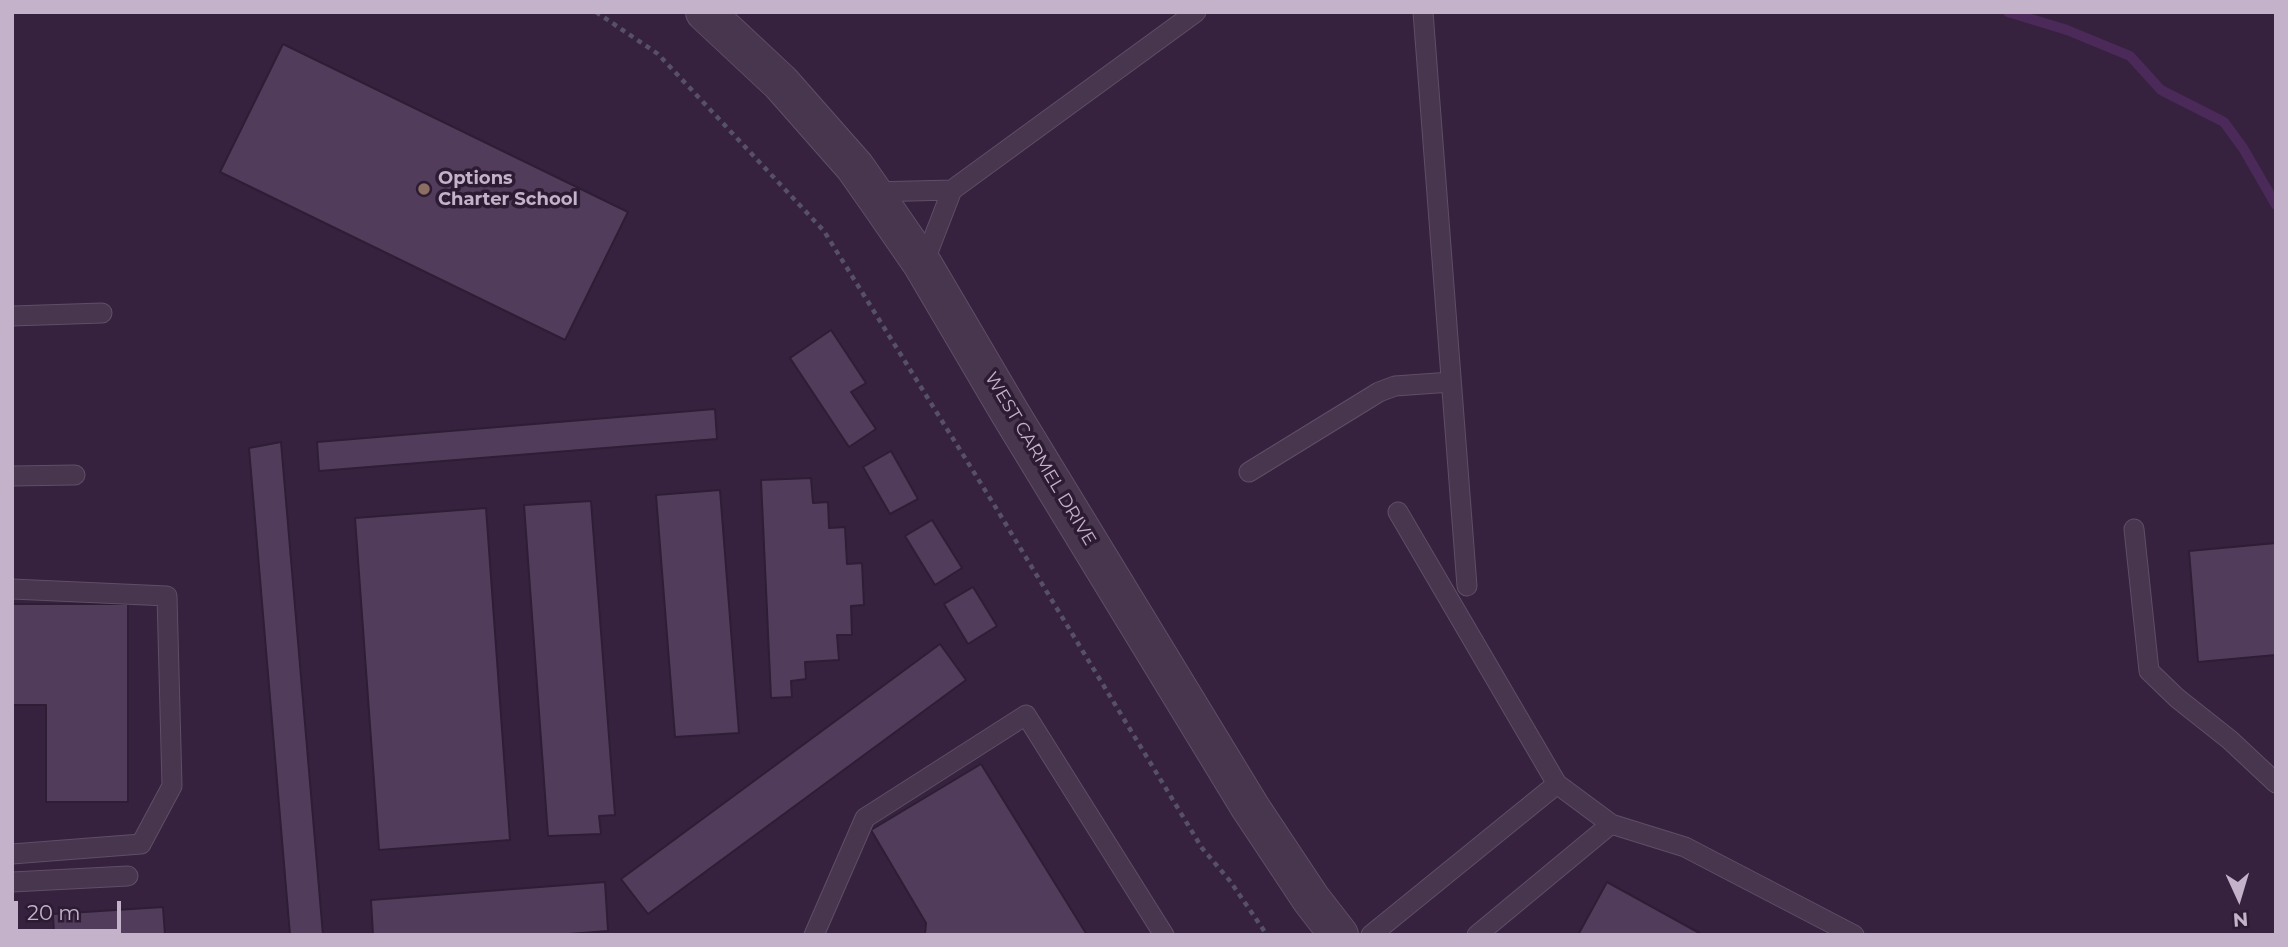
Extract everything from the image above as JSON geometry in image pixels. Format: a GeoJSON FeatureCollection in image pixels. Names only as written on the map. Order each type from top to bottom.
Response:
{"type":"FeatureCollection","features":[{"type":"Feature","properties":{"kind":"street","name":"WEST CARMEL DRIVE"},"geometry":{"type":"LineString","coordinates":[[705,12],[781,83],[855,167],[923,265],[1250,807],[1311,900],[1339,935]]}},
{"type":"Feature","properties":{"kind":"lane"},"geometry":{"type":"LineString","coordinates":[[923,265],[952,190],[1196,12]]}},
{"type":"Feature","properties":{"kind":"lane"},"geometry":{"type":"LineString","coordinates":[[1423,12],[1467,586]]}},
{"type":"Feature","properties":{"kind":"lane"},"geometry":{"type":"LineString","coordinates":[[872,192],[952,190]]}},
{"type":"Feature","properties":{"kind":"lane"},"geometry":{"type":"LineString","coordinates":[[12,316],[102,313]]}},
{"type":"Feature","properties":{"kind":"lane"},"geometry":{"type":"LineString","coordinates":[[1249,472],[1379,392],[1395,386],[1451,382]]}},
{"type":"Feature","properties":{"kind":"lane"},"geometry":{"type":"LineString","coordinates":[[12,476],[75,475]]}},
{"type":"Feature","properties":{"kind":"lane"},"geometry":{"type":"LineString","coordinates":[[1398,512],[1557,784],[1611,824],[1685,846],[1854,935]]}},
{"type":"Feature","properties":{"kind":"lane"},"geometry":{"type":"LineString","coordinates":[[2134,529],[2149,671],[2276,783]]}},
{"type":"Feature","properties":{"kind":"lane"},"geometry":{"type":"LineString","coordinates":[[12,589],[167,596],[172,786],[141,844],[12,855]]}},
{"type":"Feature","properties":{"kind":"lane"},"geometry":{"type":"LineString","coordinates":[[814,935],[865,818],[1026,715],[1164,935]]}},
{"type":"Feature","properties":{"kind":"lane"},"geometry":{"type":"LineString","coordinates":[[1371,935],[1557,784]]}},
{"type":"Feature","properties":{"kind":"lane"},"geometry":{"type":"LineString","coordinates":[[1477,935],[1611,824]]}},
{"type":"Feature","properties":{"kind":"lane"},"geometry":{"type":"LineString","coordinates":[[12,882],[128,876]]}},
{"type":"Feature","properties":{"kind":"path"},"geometry":{"type":"LineString","coordinates":[[596,12],[657,54],[824,231],[1202,848],[1230,881],[1267,935]]}},
{"type":"Feature","properties":{"kind":"building"},"geometry":{"type":"Polygon","coordinates":[[[283,44],[628,212],[565,340],[220,172],[283,44]]]}},
{"type":"Feature","properties":{"kind":"building"},"geometry":{"type":"Polygon","coordinates":[[[831,330],[866,383],[851,392],[876,429],[849,447],[790,358],[831,330]]]}},
{"type":"Feature","properties":{"kind":"building"},"geometry":{"type":"Polygon","coordinates":[[[715,409],[717,439],[319,471],[317,442],[715,409]]]}},
{"type":"Feature","properties":{"kind":"building"},"geometry":{"type":"Polygon","coordinates":[[[281,442],[323,935],[290,935],[249,448],[281,442]]]}},
{"type":"Feature","properties":{"kind":"building"},"geometry":{"type":"Polygon","coordinates":[[[891,451],[918,499],[890,514],[863,467],[891,451]]]}},
{"type":"Feature","properties":{"kind":"building"},"geometry":{"type":"Polygon","coordinates":[[[811,478],[813,503],[828,502],[829,528],[845,527],[847,564],[862,563],[864,605],[851,606],[852,635],[837,635],[839,660],[805,662],[806,679],[791,681],[792,697],[771,698],[761,480],[811,478]]]}},
{"type":"Feature","properties":{"kind":"building"},"geometry":{"type":"Polygon","coordinates":[[[720,490],[739,733],[675,737],[656,495],[720,490]]]}},
{"type":"Feature","properties":{"kind":"building"},"geometry":{"type":"Polygon","coordinates":[[[591,501],[615,815],[599,816],[601,834],[548,836],[524,505],[591,501]]]}},
{"type":"Feature","properties":{"kind":"building"},"geometry":{"type":"Polygon","coordinates":[[[486,508],[510,840],[379,850],[355,518],[486,508]]]}},
{"type":"Feature","properties":{"kind":"building"},"geometry":{"type":"Polygon","coordinates":[[[932,520],[962,568],[935,585],[905,536],[932,520]]]}},
{"type":"Feature","properties":{"kind":"building"},"geometry":{"type":"Polygon","coordinates":[[[2276,543],[2276,655],[2198,662],[2189,551],[2276,543]]]}},
{"type":"Feature","properties":{"kind":"building"},"geometry":{"type":"Polygon","coordinates":[[[973,587],[997,626],[968,644],[944,604],[973,587]]]}},
{"type":"Feature","properties":{"kind":"building"},"geometry":{"type":"Polygon","coordinates":[[[12,604],[128,604],[128,802],[46,802],[46,705],[12,705],[12,604]]]}},
{"type":"Feature","properties":{"kind":"building"},"geometry":{"type":"Polygon","coordinates":[[[940,644],[966,680],[648,914],[621,879],[940,644]]]}},
{"type":"Feature","properties":{"kind":"building"},"geometry":{"type":"Polygon","coordinates":[[[981,764],[1087,935],[925,935],[926,923],[871,830],[981,764]]]}},
{"type":"Feature","properties":{"kind":"building"},"geometry":{"type":"Polygon","coordinates":[[[605,882],[608,931],[555,935],[373,935],[371,900],[605,882]]]}},
{"type":"Feature","properties":{"kind":"building"},"geometry":{"type":"Polygon","coordinates":[[[1607,882],[1703,935],[1578,935],[1607,882]]]}},
{"type":"Feature","properties":{"kind":"building"},"geometry":{"type":"Polygon","coordinates":[[[163,907],[165,935],[54,935],[53,914],[163,907]]]}},
{"type":"Feature","properties":{"kind":"waterway"},"geometry":{"type":"LineString","coordinates":[[2008,12],[2067,30],[2130,56],[2161,90],[2224,122],[2243,148],[2276,205]]}},
{"type":"Feature","properties":{"kind":"place","name":"Options Charter School"},"geometry":{"type":"Point","coordinates":[424,189]}}]}
